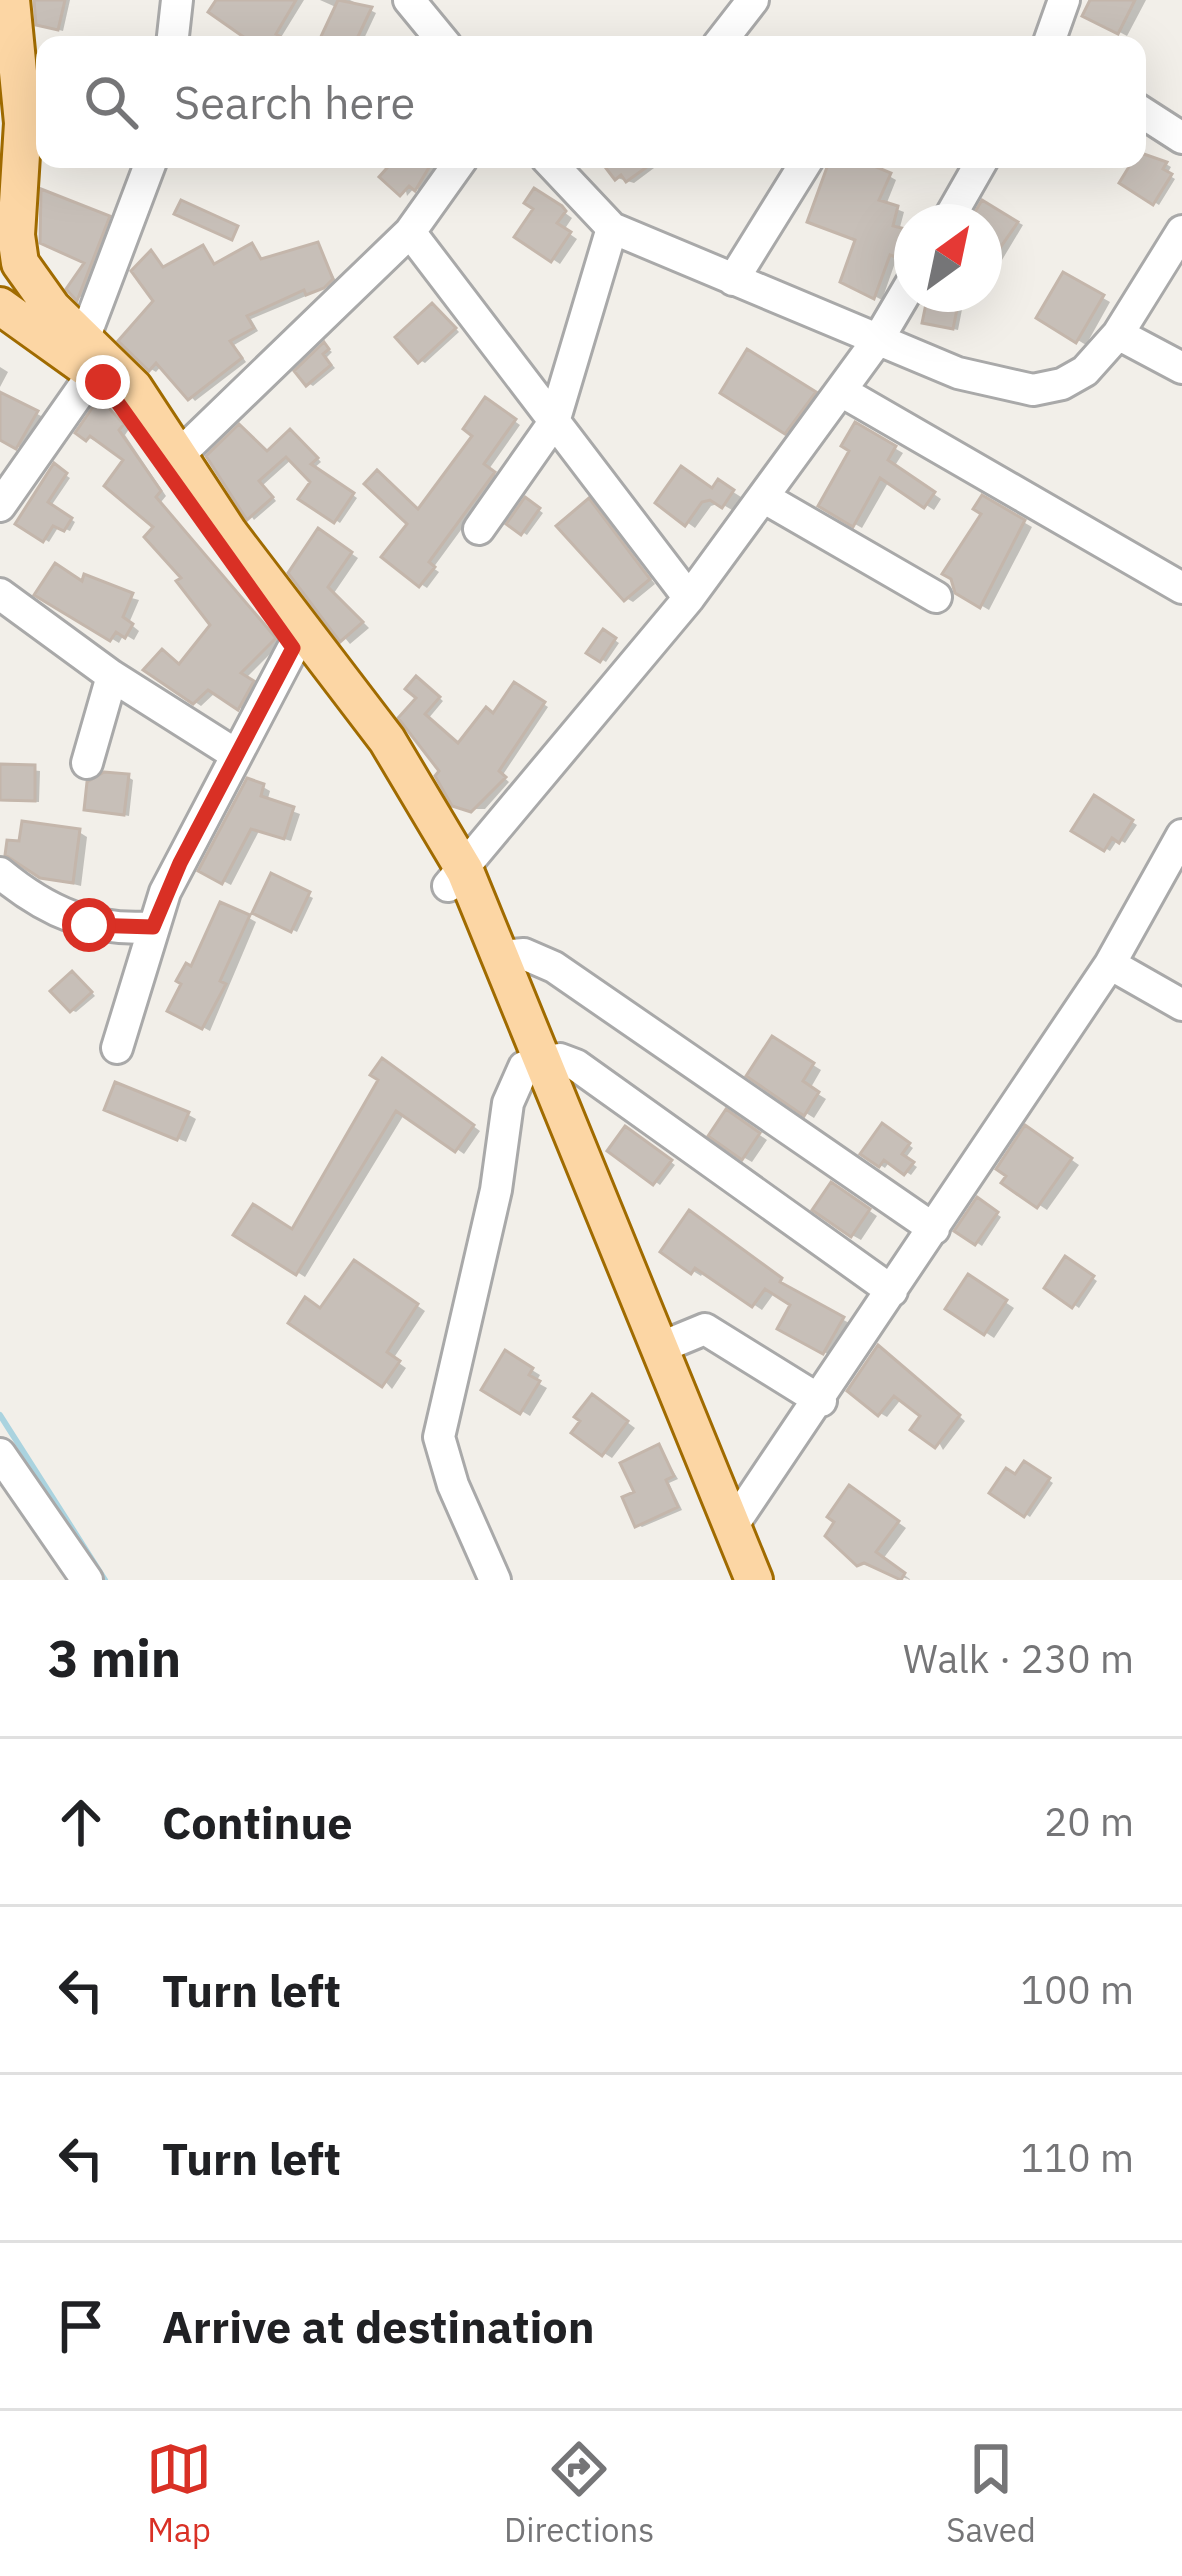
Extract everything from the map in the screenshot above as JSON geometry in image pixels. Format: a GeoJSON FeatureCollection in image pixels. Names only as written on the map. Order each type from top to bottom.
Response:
{"type":"FeatureCollection","features":[{"type":"Feature","properties":{"kind":"main road"},"geometry":{"type":"LineString","coordinates":[[11,0],[23,123],[16,235],[28,279],[89,356],[293,648],[385,768],[457,878],[754,1580]]}},
{"type":"Feature","properties":{"kind":"main road"},"geometry":{"type":"LineString","coordinates":[[0,74],[4,118],[0,198]]}},
{"type":"Feature","properties":{"kind":"main road"},"geometry":{"type":"LineString","coordinates":[[28,279],[0,305],[134,388],[229,532],[387,740],[499,956],[534,1064],[734,1580]]}},
{"type":"Feature","properties":{"kind":"street"},"geometry":{"type":"LineString","coordinates":[[173,36],[177,0]]}},
{"type":"Feature","properties":{"kind":"street"},"geometry":{"type":"LineString","coordinates":[[409,0],[439,36]]}},
{"type":"Feature","properties":{"kind":"street"},"geometry":{"type":"LineString","coordinates":[[725,36],[753,0]]}},
{"type":"Feature","properties":{"kind":"street"},"geometry":{"type":"LineString","coordinates":[[1051,36],[1064,0]]}},
{"type":"Feature","properties":{"kind":"street"},"geometry":{"type":"LineString","coordinates":[[1146,116],[1182,138]]}},
{"type":"Feature","properties":{"kind":"street"},"geometry":{"type":"LineString","coordinates":[[0,506],[89,356],[149,168]]}},
{"type":"Feature","properties":{"kind":"street"},"geometry":{"type":"LineString","coordinates":[[178,456],[410,232],[456,168]]}},
{"type":"Feature","properties":{"kind":"street"},"geometry":{"type":"LineString","coordinates":[[556,168],[612,228],[958,373],[1033,391],[1085,371],[1118,334],[1182,230]]}},
{"type":"Feature","properties":{"kind":"street"},"geometry":{"type":"LineString","coordinates":[[733,280],[802,168]]}},
{"type":"Feature","properties":{"kind":"street"},"geometry":{"type":"LineString","coordinates":[[957,204],[978,168]]}},
{"type":"Feature","properties":{"kind":"street"},"geometry":{"type":"LineString","coordinates":[[479,529],[554,422],[612,228]]}},
{"type":"Feature","properties":{"kind":"street"},"geometry":{"type":"LineString","coordinates":[[410,232],[689,598]]}},
{"type":"Feature","properties":{"kind":"street"},"geometry":{"type":"LineString","coordinates":[[457,878],[689,598],[894,312]]}},
{"type":"Feature","properties":{"kind":"street"},"geometry":{"type":"LineString","coordinates":[[1118,334],[1182,368]]}},
{"type":"Feature","properties":{"kind":"street"},"geometry":{"type":"LineString","coordinates":[[841,391],[1182,588]]}},
{"type":"Feature","properties":{"kind":"street"},"geometry":{"type":"LineString","coordinates":[[763,496],[936,597]]}},
{"type":"Feature","properties":{"kind":"street"},"geometry":{"type":"LineString","coordinates":[[0,594],[112,676],[235,754]]}},
{"type":"Feature","properties":{"kind":"street"},"geometry":{"type":"LineString","coordinates":[[117,1048],[153,927],[235,754],[293,648]]}},
{"type":"Feature","properties":{"kind":"street"},"geometry":{"type":"LineString","coordinates":[[86,763],[112,676]]}},
{"type":"Feature","properties":{"kind":"street"},"geometry":{"type":"LineString","coordinates":[[731,1528],[821,1401],[1110,964],[1182,835]]}},
{"type":"Feature","properties":{"kind":"street"},"geometry":{"type":"LineString","coordinates":[[0,873],[89,925],[153,927]]}},
{"type":"Feature","properties":{"kind":"street"},"geometry":{"type":"LineString","coordinates":[[499,956],[524,953],[554,967],[934,1228]]}},
{"type":"Feature","properties":{"kind":"street"},"geometry":{"type":"LineString","coordinates":[[1110,964],[1182,1005]]}},
{"type":"Feature","properties":{"kind":"street"},"geometry":{"type":"LineString","coordinates":[[495,1580],[447,1470],[439,1437],[496,1190],[508,1103],[534,1064],[576,1065],[892,1291]]}},
{"type":"Feature","properties":{"kind":"street"},"geometry":{"type":"LineString","coordinates":[[659,1348],[705,1329],[821,1401]]}},
{"type":"Feature","properties":{"kind":"street"},"geometry":{"type":"LineString","coordinates":[[0,1454],[87,1580]]}},
{"type":"Feature","properties":{"kind":"building"},"geometry":{"type":"Polygon","coordinates":[[[34,0],[65,0],[58,30],[36,25],[34,0]]]}},
{"type":"Feature","properties":{"kind":"building"},"geometry":{"type":"Polygon","coordinates":[[[216,0],[296,0],[276,34],[279,36],[242,36],[208,12],[216,0]]]}},
{"type":"Feature","properties":{"kind":"building"},"geometry":{"type":"Polygon","coordinates":[[[338,0],[372,7],[358,36],[321,36],[338,0]]]}},
{"type":"Feature","properties":{"kind":"building"},"geometry":{"type":"Polygon","coordinates":[[[1090,0],[1135,0],[1118,34],[1082,16],[1090,0]]]}},
{"type":"Feature","properties":{"kind":"building"},"geometry":{"type":"Polygon","coordinates":[[[1146,155],[1167,162],[1163,169],[1172,174],[1153,205],[1119,183],[1128,168],[1146,168],[1146,155]]]}},
{"type":"Feature","properties":{"kind":"building"},"geometry":{"type":"Polygon","coordinates":[[[387,168],[429,168],[415,191],[409,186],[400,196],[379,177],[387,168]]]}},
{"type":"Feature","properties":{"kind":"building"},"geometry":{"type":"Polygon","coordinates":[[[606,168],[645,168],[626,182],[621,175],[615,180],[606,168]]]}},
{"type":"Feature","properties":{"kind":"building"},"geometry":{"type":"Polygon","coordinates":[[[827,168],[878,168],[891,173],[879,200],[894,205],[894,256],[890,255],[874,299],[840,282],[855,240],[807,222],[827,168]]]}},
{"type":"Feature","properties":{"kind":"building"},"geometry":{"type":"Polygon","coordinates":[[[534,188],[562,206],[566,211],[557,223],[571,232],[551,262],[514,237],[533,209],[524,203],[534,188]]]}},
{"type":"Feature","properties":{"kind":"building"},"geometry":{"type":"Polygon","coordinates":[[[41,189],[110,216],[77,301],[66,289],[84,263],[40,243],[41,189]]]}},
{"type":"Feature","properties":{"kind":"building"},"geometry":{"type":"Polygon","coordinates":[[[181,200],[238,226],[232,240],[174,214],[181,200]]]}},
{"type":"Feature","properties":{"kind":"building"},"geometry":{"type":"Polygon","coordinates":[[[1002,212],[1018,222],[1002,245],[1002,212]]]}},
{"type":"Feature","properties":{"kind":"building"},"geometry":{"type":"Polygon","coordinates":[[[318,242],[333,279],[324,288],[306,295],[304,290],[247,316],[254,328],[230,341],[242,358],[188,400],[156,363],[149,371],[118,341],[153,301],[131,271],[151,250],[163,267],[203,245],[214,264],[252,243],[261,259],[318,242]]]}},
{"type":"Feature","properties":{"kind":"building"},"geometry":{"type":"Polygon","coordinates":[[[1063,272],[1104,295],[1076,343],[1036,318],[1063,272]]]}},
{"type":"Feature","properties":{"kind":"building"},"geometry":{"type":"Polygon","coordinates":[[[432,303],[456,328],[418,363],[395,337],[432,303]]]}},
{"type":"Feature","properties":{"kind":"building"},"geometry":{"type":"Polygon","coordinates":[[[924,312],[956,312],[953,329],[922,323],[924,312]]]}},
{"type":"Feature","properties":{"kind":"building"},"geometry":{"type":"Polygon","coordinates":[[[324,342],[329,349],[323,354],[331,365],[306,386],[294,371],[324,342]]]}},
{"type":"Feature","properties":{"kind":"building"},"geometry":{"type":"Polygon","coordinates":[[[747,349],[816,392],[785,434],[720,393],[747,349]]]}},
{"type":"Feature","properties":{"kind":"building"},"geometry":{"type":"Polygon","coordinates":[[[0,392],[38,411],[16,449],[0,440],[0,392]]]}},
{"type":"Feature","properties":{"kind":"building"},"geometry":{"type":"Polygon","coordinates":[[[485,397],[516,419],[484,464],[495,472],[429,562],[435,567],[419,587],[381,557],[407,524],[364,484],[377,470],[418,509],[472,436],[463,429],[485,397]]]}},
{"type":"Feature","properties":{"kind":"building"},"geometry":{"type":"Polygon","coordinates":[[[99,398],[124,424],[119,430],[161,491],[156,497],[276,638],[241,673],[254,681],[238,710],[208,690],[193,704],[143,670],[162,649],[179,664],[210,625],[176,581],[181,578],[144,537],[153,527],[104,486],[123,460],[90,436],[86,441],[75,433],[99,398]]]}},
{"type":"Feature","properties":{"kind":"building"},"geometry":{"type":"Polygon","coordinates":[[[855,422],[896,446],[888,460],[935,492],[924,508],[880,478],[853,527],[818,506],[849,451],[841,446],[855,422]]]}},
{"type":"Feature","properties":{"kind":"building"},"geometry":{"type":"Polygon","coordinates":[[[239,424],[267,451],[290,429],[318,458],[311,464],[354,493],[334,523],[298,499],[310,482],[286,457],[259,481],[273,497],[247,520],[206,456],[239,424]]]}},
{"type":"Feature","properties":{"kind":"building"},"geometry":{"type":"Polygon","coordinates":[[[54,463],[67,473],[48,502],[72,518],[64,531],[53,526],[43,542],[15,524],[54,463]]]}},
{"type":"Feature","properties":{"kind":"building"},"geometry":{"type":"Polygon","coordinates":[[[681,466],[712,488],[718,479],[734,490],[722,508],[710,500],[702,502],[685,526],[655,503],[681,466]]]}},
{"type":"Feature","properties":{"kind":"building"},"geometry":{"type":"Polygon","coordinates":[[[982,495],[1025,520],[980,608],[955,593],[951,579],[942,574],[981,514],[973,509],[982,495]]]}},
{"type":"Feature","properties":{"kind":"building"},"geometry":{"type":"Polygon","coordinates":[[[525,497],[540,508],[521,535],[506,524],[525,497]]]}},
{"type":"Feature","properties":{"kind":"building"},"geometry":{"type":"Polygon","coordinates":[[[589,498],[650,579],[624,601],[556,526],[589,498]]]}},
{"type":"Feature","properties":{"kind":"building"},"geometry":{"type":"Polygon","coordinates":[[[318,528],[352,552],[328,587],[363,622],[340,642],[288,573],[318,528]]]}},
{"type":"Feature","properties":{"kind":"building"},"geometry":{"type":"Polygon","coordinates":[[[55,563],[82,581],[84,574],[133,593],[123,617],[133,624],[125,638],[116,632],[110,641],[34,595],[55,563]]]}},
{"type":"Feature","properties":{"kind":"building"},"geometry":{"type":"Polygon","coordinates":[[[603,629],[616,638],[600,662],[586,653],[603,629]]]}},
{"type":"Feature","properties":{"kind":"building"},"geometry":{"type":"Polygon","coordinates":[[[416,676],[440,697],[425,714],[458,743],[486,707],[493,713],[514,682],[545,702],[499,771],[506,777],[471,812],[452,806],[435,776],[439,771],[398,718],[416,698],[405,689],[416,676]]]}},
{"type":"Feature","properties":{"kind":"building"},"geometry":{"type":"Polygon","coordinates":[[[0,764],[35,765],[35,801],[0,800],[0,764]]]}},
{"type":"Feature","properties":{"kind":"building"},"geometry":{"type":"Polygon","coordinates":[[[104,772],[129,774],[124,815],[84,810],[87,782],[104,772]]]}},
{"type":"Feature","properties":{"kind":"building"},"geometry":{"type":"Polygon","coordinates":[[[247,778],[264,784],[261,796],[294,807],[284,839],[251,829],[222,884],[198,871],[247,778]]]}},
{"type":"Feature","properties":{"kind":"building"},"geometry":{"type":"Polygon","coordinates":[[[1094,795],[1133,820],[1119,843],[1112,838],[1104,851],[1071,831],[1094,795]]]}},
{"type":"Feature","properties":{"kind":"building"},"geometry":{"type":"Polygon","coordinates":[[[22,821],[80,829],[73,883],[40,878],[5,855],[7,840],[19,841],[22,821]]]}},
{"type":"Feature","properties":{"kind":"building"},"geometry":{"type":"Polygon","coordinates":[[[271,873],[310,892],[291,932],[252,913],[271,873]]]}},
{"type":"Feature","properties":{"kind":"building"},"geometry":{"type":"Polygon","coordinates":[[[220,902],[250,915],[220,981],[226,984],[202,1029],[167,1011],[181,984],[176,981],[186,963],[191,966],[220,902]]]}},
{"type":"Feature","properties":{"kind":"building"},"geometry":{"type":"Polygon","coordinates":[[[72,971],[92,992],[70,1012],[50,991],[72,971]]]}},
{"type":"Feature","properties":{"kind":"building"},"geometry":{"type":"Polygon","coordinates":[[[772,1036],[814,1063],[803,1081],[819,1092],[804,1116],[746,1076],[772,1036]]]}},
{"type":"Feature","properties":{"kind":"building"},"geometry":{"type":"Polygon","coordinates":[[[382,1058],[474,1125],[455,1152],[396,1111],[296,1275],[233,1235],[253,1204],[292,1229],[378,1080],[370,1075],[382,1058]]]}},
{"type":"Feature","properties":{"kind":"building"},"geometry":{"type":"Polygon","coordinates":[[[115,1082],[189,1112],[177,1140],[104,1110],[115,1082]]]}},
{"type":"Feature","properties":{"kind":"building"},"geometry":{"type":"Polygon","coordinates":[[[726,1109],[760,1133],[742,1160],[708,1136],[726,1109]]]}},
{"type":"Feature","properties":{"kind":"building"},"geometry":{"type":"Polygon","coordinates":[[[882,1123],[910,1143],[902,1154],[914,1162],[904,1175],[884,1160],[879,1167],[860,1154],[882,1123]]]}},
{"type":"Feature","properties":{"kind":"building"},"geometry":{"type":"Polygon","coordinates":[[[1025,1125],[1072,1158],[1037,1208],[1001,1183],[1006,1176],[996,1169],[1025,1125]]]}},
{"type":"Feature","properties":{"kind":"building"},"geometry":{"type":"Polygon","coordinates":[[[625,1126],[672,1160],[653,1185],[607,1151],[625,1126]]]}},
{"type":"Feature","properties":{"kind":"building"},"geometry":{"type":"Polygon","coordinates":[[[831,1182],[870,1209],[851,1237],[812,1210],[831,1182]]]}},
{"type":"Feature","properties":{"kind":"building"},"geometry":{"type":"Polygon","coordinates":[[[977,1197],[998,1212],[975,1245],[954,1231],[977,1197]]]}},
{"type":"Feature","properties":{"kind":"building"},"geometry":{"type":"Polygon","coordinates":[[[689,1210],[782,1278],[780,1282],[844,1317],[823,1354],[777,1329],[790,1305],[765,1289],[752,1307],[695,1268],[691,1274],[660,1252],[689,1210]]]}},
{"type":"Feature","properties":{"kind":"building"},"geometry":{"type":"Polygon","coordinates":[[[1065,1256],[1094,1276],[1072,1308],[1044,1288],[1065,1256]]]}},
{"type":"Feature","properties":{"kind":"building"},"geometry":{"type":"Polygon","coordinates":[[[354,1260],[418,1304],[387,1352],[400,1361],[382,1387],[288,1323],[305,1297],[320,1308],[354,1260]]]}},
{"type":"Feature","properties":{"kind":"building"},"geometry":{"type":"Polygon","coordinates":[[[968,1274],[1007,1300],[984,1335],[945,1309],[968,1274]]]}},
{"type":"Feature","properties":{"kind":"building"},"geometry":{"type":"Polygon","coordinates":[[[878,1345],[960,1415],[935,1448],[910,1430],[920,1416],[894,1396],[878,1416],[847,1391],[878,1345]]]}},
{"type":"Feature","properties":{"kind":"building"},"geometry":{"type":"Polygon","coordinates":[[[505,1350],[533,1368],[529,1375],[540,1381],[520,1414],[481,1390],[505,1350]]]}},
{"type":"Feature","properties":{"kind":"building"},"geometry":{"type":"Polygon","coordinates":[[[592,1394],[628,1421],[602,1456],[571,1433],[580,1421],[574,1417],[592,1394]]]}},
{"type":"Feature","properties":{"kind":"building"},"geometry":{"type":"Polygon","coordinates":[[[659,1444],[674,1476],[666,1480],[678,1507],[635,1527],[622,1497],[634,1492],[620,1463],[659,1444]]]}},
{"type":"Feature","properties":{"kind":"building"},"geometry":{"type":"Polygon","coordinates":[[[1024,1461],[1050,1478],[1024,1517],[989,1493],[1006,1468],[1015,1474],[1024,1461]]]}},
{"type":"Feature","properties":{"kind":"building"},"geometry":{"type":"Polygon","coordinates":[[[849,1485],[899,1521],[876,1552],[905,1573],[901,1580],[864,1563],[857,1566],[825,1536],[834,1522],[827,1517],[849,1485]]]}},
{"type":"Feature","properties":{"kind":"waterway"},"geometry":{"type":"LineString","coordinates":[[0,1415],[105,1580]]}},
{"type":"Feature","properties":{"kind":"route"},"geometry":{"type":"LineString","coordinates":[[89,925],[116,930],[153,927],[165,892],[293,648],[103,382]]}}]}
